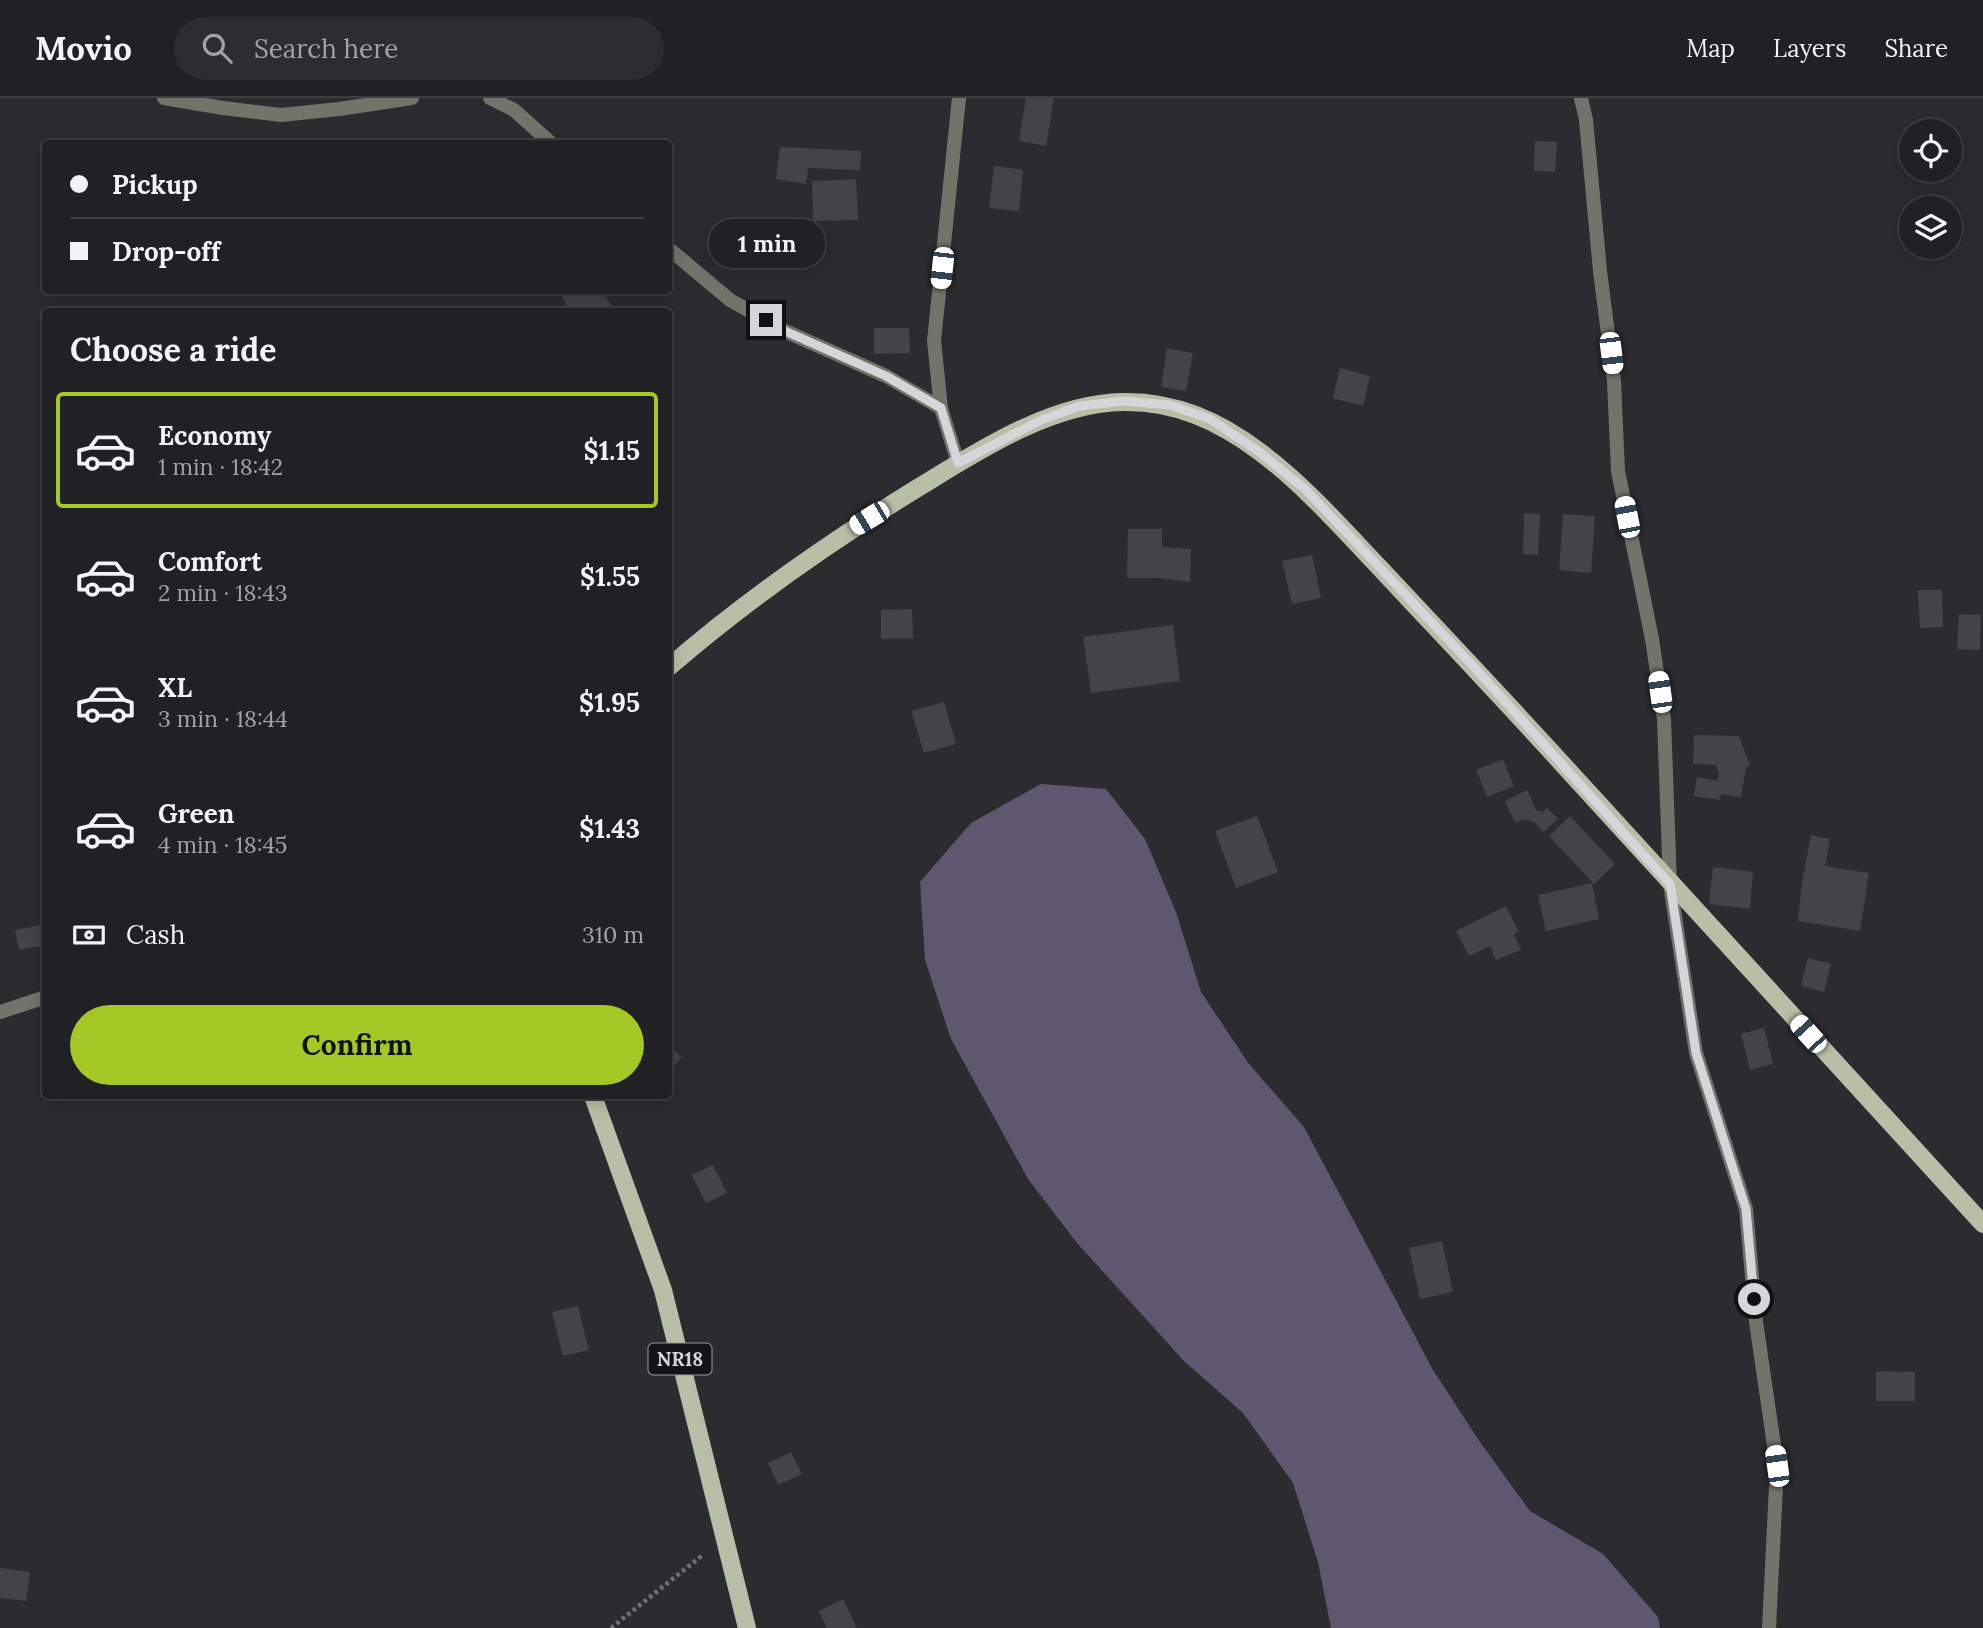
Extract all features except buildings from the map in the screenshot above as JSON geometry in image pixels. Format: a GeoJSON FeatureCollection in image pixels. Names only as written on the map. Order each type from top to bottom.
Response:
{"type":"FeatureCollection","features":[{"type":"Feature","properties":{"kind":"main road"},"geometry":{"type":"LineString","coordinates":[[672,665],[702,639],[846,532],[958,463],[1041,420],[1080,406],[1124,401],[1170,405],[1210,419],[1258,451],[1305,489],[1474,667],[1983,1224]]}},
{"type":"Feature","properties":{"kind":"main road","name":"NR18"},"geometry":{"type":"LineString","coordinates":[[594,1099],[663,1290],[747,1628]]}},
{"type":"Feature","properties":{"kind":"street"},"geometry":{"type":"LineString","coordinates":[[164,98],[281,115],[339,110],[412,98]]}},
{"type":"Feature","properties":{"kind":"street"},"geometry":{"type":"LineString","coordinates":[[490,98],[517,104],[548,140]]}},
{"type":"Feature","properties":{"kind":"street"},"geometry":{"type":"LineString","coordinates":[[958,463],[941,408],[934,341],[959,98]]}},
{"type":"Feature","properties":{"kind":"street"},"geometry":{"type":"LineString","coordinates":[[1581,98],[1586,120],[1600,271],[1614,381],[1618,471],[1652,639],[1664,719],[1670,884],[1696,1053],[1746,1209],[1756,1322],[1777,1466],[1769,1628]]}},
{"type":"Feature","properties":{"kind":"street"},"geometry":{"type":"LineString","coordinates":[[672,251],[730,299],[785,331],[886,376],[941,408]]}},
{"type":"Feature","properties":{"kind":"street"},"geometry":{"type":"LineString","coordinates":[[0,1012],[42,998]]}},
{"type":"Feature","properties":{"kind":"path"},"geometry":{"type":"LineString","coordinates":[[611,1628],[724,1539]]}},
{"type":"Feature","properties":{"kind":"shaded area"},"geometry":{"type":"Polygon","coordinates":[[[1041,784],[1106,789],[1145,839],[1176,912],[1201,992],[1249,1064],[1304,1127],[1433,1370],[1530,1511],[1603,1554],[1658,1617],[1660,1628],[1331,1628],[1318,1562],[1293,1483],[1243,1413],[1184,1361],[1077,1243],[1028,1179],[951,1039],[925,960],[920,882],[971,823],[1041,784]]]}},
{"type":"Feature","properties":{"kind":"route"},"geometry":{"type":"LineString","coordinates":[[766,320],[886,376],[941,408],[958,463],[1041,420],[1080,406],[1124,401],[1170,405],[1210,419],[1258,451],[1305,489],[1474,667],[1670,884],[1696,1053],[1746,1209],[1754,1299]]}}]}
